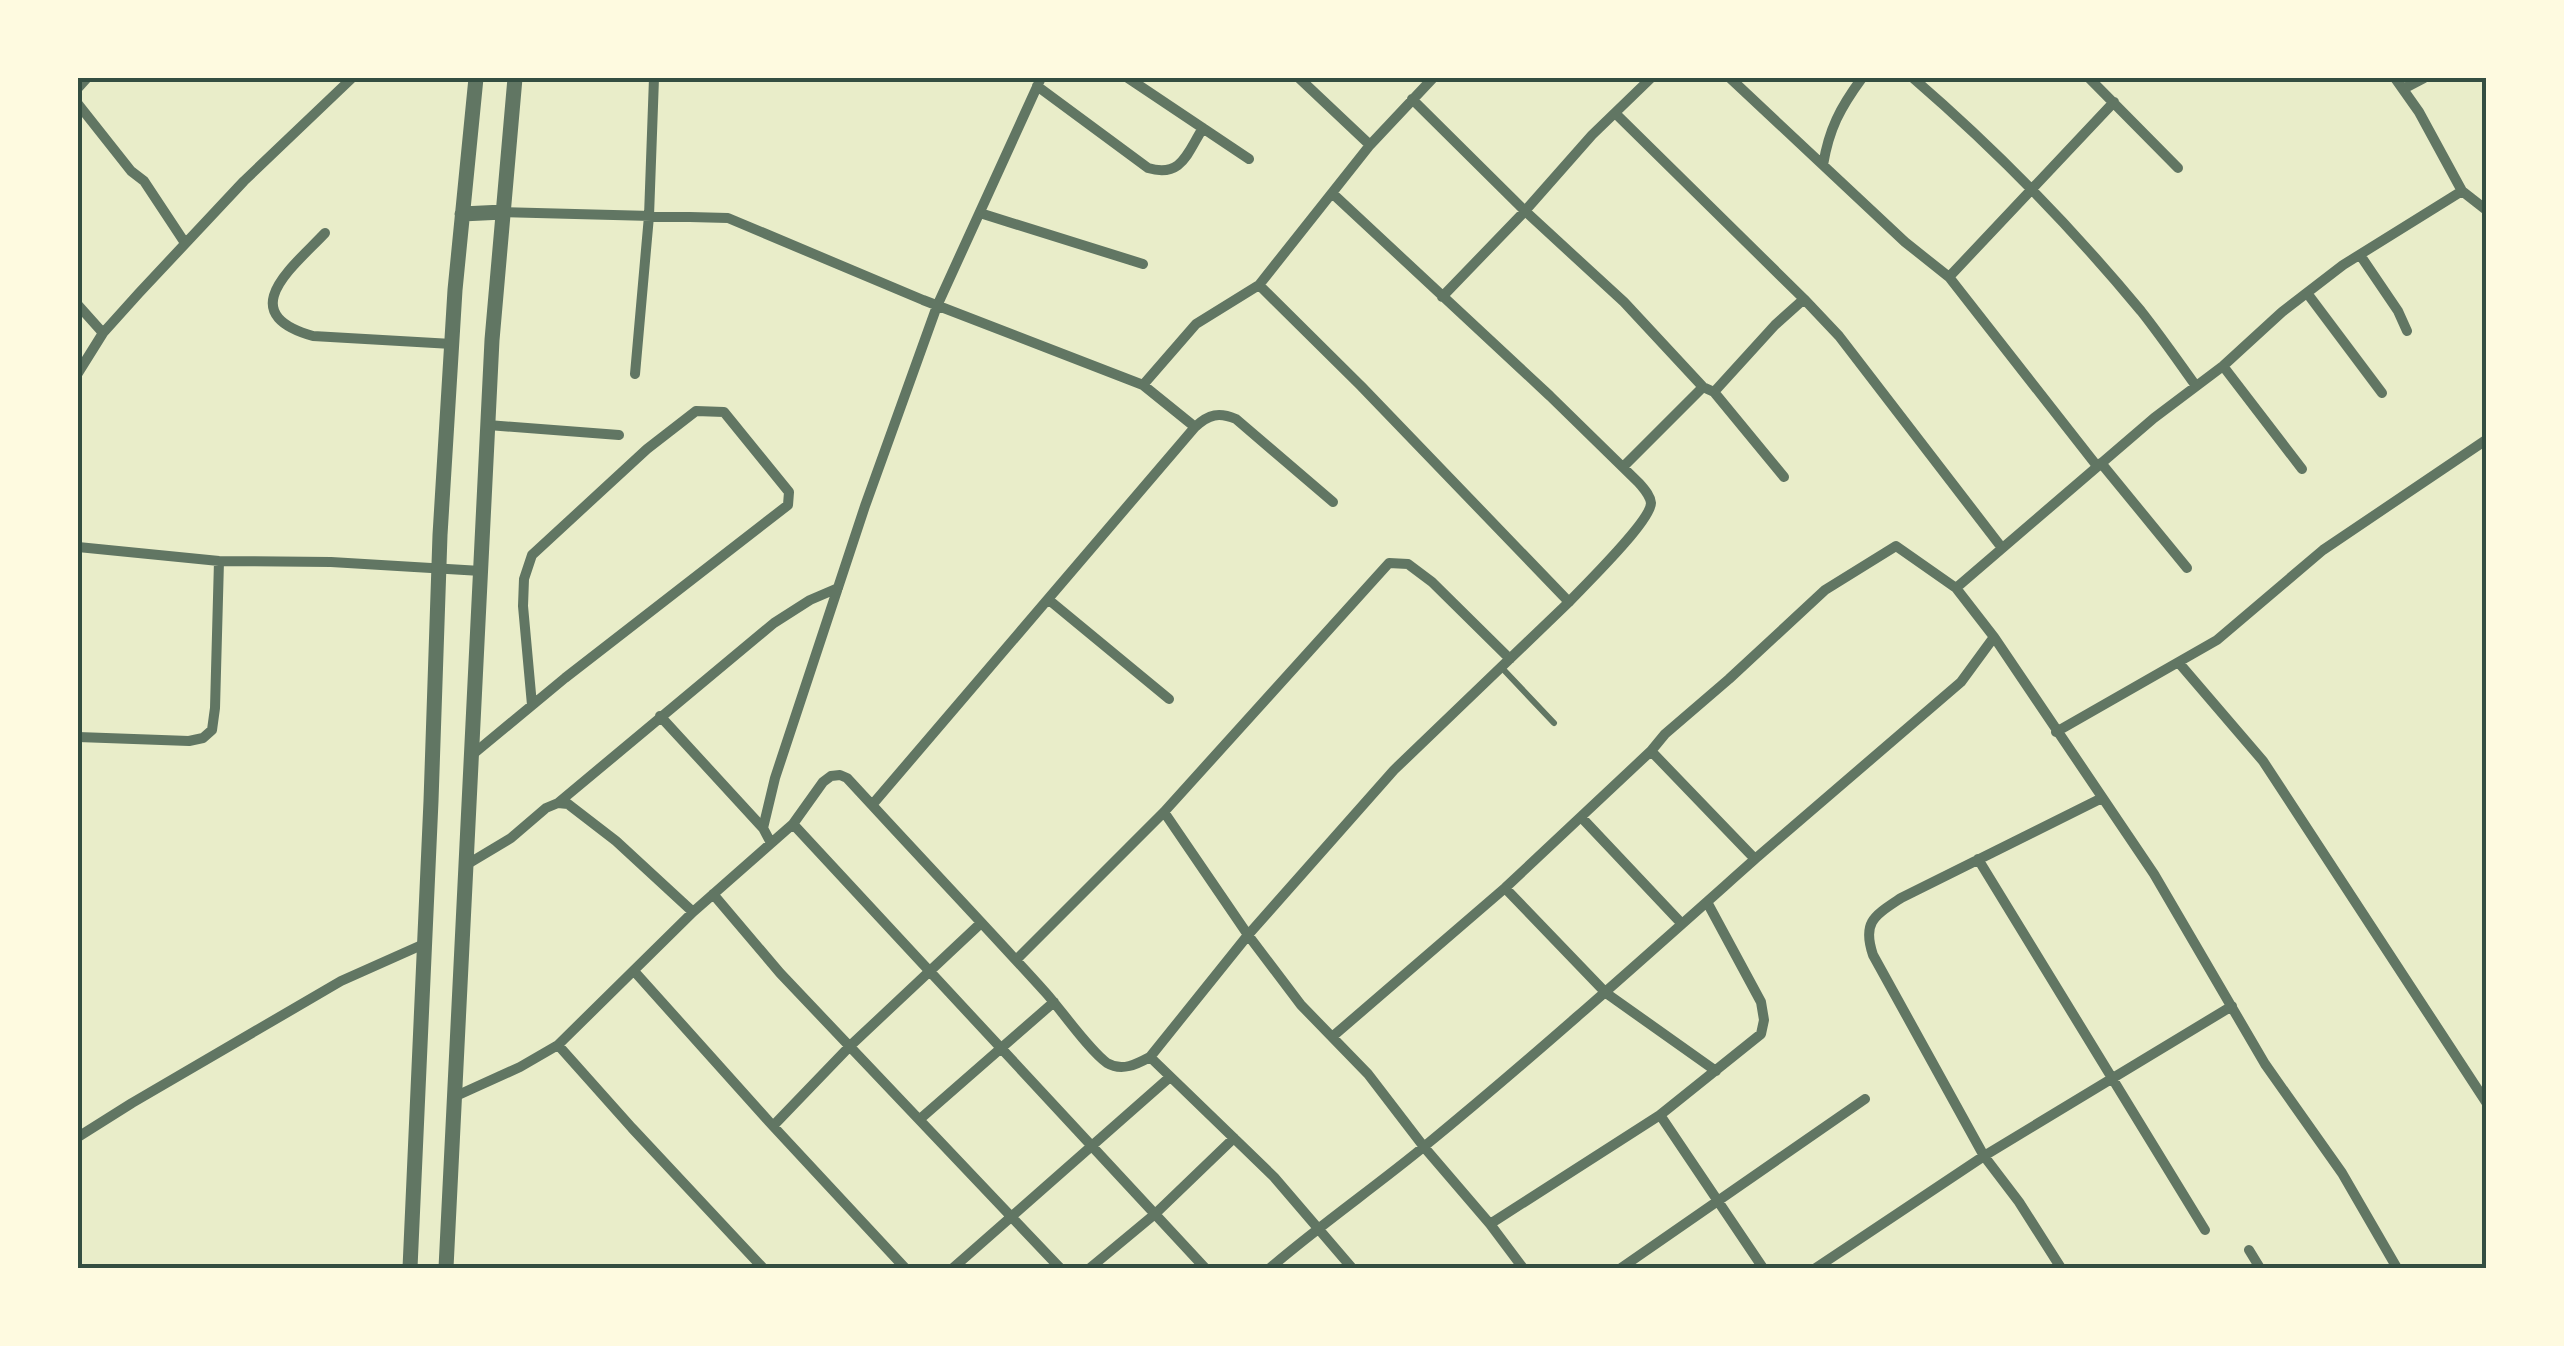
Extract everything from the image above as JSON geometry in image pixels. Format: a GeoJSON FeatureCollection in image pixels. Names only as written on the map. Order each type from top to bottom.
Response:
{"type":"FeatureCollection","features":[{"type":"Feature","properties":{"kind":"street"},"geometry":{"type":"LineString","coordinates":[[78,88],[87,78]]}},
{"type":"Feature","properties":{"kind":"street"},"geometry":{"type":"LineString","coordinates":[[78,373],[103,333],[185,243],[352,78]]}},
{"type":"Feature","properties":{"kind":"street"},"geometry":{"type":"LineString","coordinates":[[410,1268],[439,569],[452,344],[476,78]]}},
{"type":"Feature","properties":{"kind":"street"},"geometry":{"type":"LineString","coordinates":[[446,1268],[488,425],[514,78]]}},
{"type":"Feature","properties":{"kind":"street"},"geometry":{"type":"LineString","coordinates":[[635,374],[654,78]]}},
{"type":"Feature","properties":{"kind":"street"},"geometry":{"type":"LineString","coordinates":[[1128,78],[1249,159]]}},
{"type":"Feature","properties":{"kind":"street"},"geometry":{"type":"LineString","coordinates":[[1298,78],[1370,145]]}},
{"type":"Feature","properties":{"kind":"street"},"geometry":{"type":"LineString","coordinates":[[1143,385],[1196,324],[1259,285],[1370,145],[1432,78]]}},
{"type":"Feature","properties":{"kind":"street"},"geometry":{"type":"LineString","coordinates":[[1442,297],[1592,135],[1651,78]]}},
{"type":"Feature","properties":{"kind":"street"},"geometry":{"type":"LineString","coordinates":[[1730,78],[1905,242],[1949,277],[2186,568]]}},
{"type":"Feature","properties":{"kind":"street"},"geometry":{"type":"LineString","coordinates":[[1823,165],[1828,136],[1842,106],[1862,78]]}},
{"type":"Feature","properties":{"kind":"street"},"geometry":{"type":"LineString","coordinates":[[1913,78],[2032,190],[2141,312],[2196,386]]}},
{"type":"Feature","properties":{"kind":"street"},"geometry":{"type":"LineString","coordinates":[[2089,78],[2178,168]]}},
{"type":"Feature","properties":{"kind":"street"},"geometry":{"type":"LineString","coordinates":[[2395,78],[2462,190],[2486,210]]}},
{"type":"Feature","properties":{"kind":"street"},"geometry":{"type":"LineString","coordinates":[[2403,89],[2424,78]]}},
{"type":"Feature","properties":{"kind":"street"},"geometry":{"type":"LineString","coordinates":[[763,828],[775,778],[864,506],[938,306],[1039,82],[1148,168],[1160,172],[1172,171],[1179,165],[1203,128]]}},
{"type":"Feature","properties":{"kind":"street"},"geometry":{"type":"LineString","coordinates":[[1412,99],[1524,211],[1624,302],[1709,389],[1784,477]]}},
{"type":"Feature","properties":{"kind":"street"},"geometry":{"type":"LineString","coordinates":[[1949,277],[2114,102]]}},
{"type":"Feature","properties":{"kind":"street"},"geometry":{"type":"LineString","coordinates":[[78,104],[130,171],[144,182],[185,243]]}},
{"type":"Feature","properties":{"kind":"street"},"geometry":{"type":"LineString","coordinates":[[1616,113],[1838,336],[2002,548]]}},
{"type":"Feature","properties":{"kind":"street"},"geometry":{"type":"LineString","coordinates":[[1956,588],[2099,464],[2223,366],[2282,312],[2360,255],[2462,190]]}},
{"type":"Feature","properties":{"kind":"street"},"geometry":{"type":"LineString","coordinates":[[456,1096],[558,1044],[692,912],[793,824],[823,782],[840,775],[981,922],[1108,1064],[1122,1068],[1150,1057],[1248,935],[1394,770],[1568,602],[1636,530],[1651,508],[1650,498],[1623,467],[1332,193]]}},
{"type":"Feature","properties":{"kind":"street"},"geometry":{"type":"LineString","coordinates":[[980,213],[1143,264]]}},
{"type":"Feature","properties":{"kind":"street"},"geometry":{"type":"LineString","coordinates":[[462,214],[728,218],[938,306],[1143,385],[1195,427]]}},
{"type":"Feature","properties":{"kind":"street"},"geometry":{"type":"LineString","coordinates":[[325,234],[279,281],[271,297],[273,309],[282,320],[297,332],[313,336],[452,344]]}},
{"type":"Feature","properties":{"kind":"street"},"geometry":{"type":"LineString","coordinates":[[2360,255],[2407,331]]}},
{"type":"Feature","properties":{"kind":"street"},"geometry":{"type":"LineString","coordinates":[[1259,285],[1362,386],[1568,602]]}},
{"type":"Feature","properties":{"kind":"street"},"geometry":{"type":"LineString","coordinates":[[2307,293],[2382,393]]}},
{"type":"Feature","properties":{"kind":"street"},"geometry":{"type":"LineString","coordinates":[[1623,467],[1804,299]]}},
{"type":"Feature","properties":{"kind":"street"},"geometry":{"type":"LineString","coordinates":[[78,305],[103,333]]}},
{"type":"Feature","properties":{"kind":"street"},"geometry":{"type":"LineString","coordinates":[[2223,366],[2302,469]]}},
{"type":"Feature","properties":{"kind":"street"},"geometry":{"type":"LineString","coordinates":[[472,755],[788,505],[789,492],[724,412],[696,411],[648,448],[532,556],[524,579],[523,606],[532,705]]}},
{"type":"Feature","properties":{"kind":"street"},"geometry":{"type":"LineString","coordinates":[[872,806],[1206,417],[1222,413],[1236,419],[1333,502]]}},
{"type":"Feature","properties":{"kind":"street"},"geometry":{"type":"LineString","coordinates":[[488,425],[619,435]]}},
{"type":"Feature","properties":{"kind":"street"},"geometry":{"type":"LineString","coordinates":[[2056,732],[2218,640],[2323,550],[2486,440]]}},
{"type":"Feature","properties":{"kind":"street"},"geometry":{"type":"LineString","coordinates":[[1332,1038],[1505,888],[1665,734],[1825,590],[1896,546],[1956,588],[1994,637],[2154,874],[2265,1064],[2342,1173],[2394,1267]]}},
{"type":"Feature","properties":{"kind":"street"},"geometry":{"type":"LineString","coordinates":[[78,548],[219,561],[481,570]]}},
{"type":"Feature","properties":{"kind":"street"},"geometry":{"type":"LineString","coordinates":[[78,738],[189,741],[203,738],[212,730],[219,561]]}},
{"type":"Feature","properties":{"kind":"street"},"geometry":{"type":"LineString","coordinates":[[1016,960],[1164,812],[1389,563],[1408,564],[1432,582],[1506,663]]}},
{"type":"Feature","properties":{"kind":"street"},"geometry":{"type":"LineString","coordinates":[[466,865],[511,838],[558,802],[774,623],[838,588]]}},
{"type":"Feature","properties":{"kind":"street"},"geometry":{"type":"LineString","coordinates":[[1050,600],[1169,700]]}},
{"type":"Feature","properties":{"kind":"street"},"geometry":{"type":"LineString","coordinates":[[1270,1268],[1424,1147],[1606,993],[1962,682],[1994,637]]}},
{"type":"Feature","properties":{"kind":"street"},"geometry":{"type":"LineString","coordinates":[[2179,662],[2263,761],[2486,1102]]}},
{"type":"Feature","properties":{"kind":"street"},"geometry":{"type":"LineString","coordinates":[[660,716],[763,828],[771,843]]}},
{"type":"Feature","properties":{"kind":"street"},"geometry":{"type":"LineString","coordinates":[[1651,750],[1755,859]]}},
{"type":"Feature","properties":{"kind":"street"},"geometry":{"type":"LineString","coordinates":[[2060,1268],[2019,1202],[1984,1156],[1873,955],[1867,936],[1872,922],[1901,898],[2102,798]]}},
{"type":"Feature","properties":{"kind":"street"},"geometry":{"type":"LineString","coordinates":[[558,802],[578,809],[692,912]]}},
{"type":"Feature","properties":{"kind":"street"},"geometry":{"type":"LineString","coordinates":[[1164,812],[1301,1005],[1368,1074],[1523,1268]]}},
{"type":"Feature","properties":{"kind":"street"},"geometry":{"type":"LineString","coordinates":[[1581,817],[1682,924]]}},
{"type":"Feature","properties":{"kind":"street"},"geometry":{"type":"LineString","coordinates":[[793,824],[1205,1268]]}},
{"type":"Feature","properties":{"kind":"street"},"geometry":{"type":"LineString","coordinates":[[1978,859],[2204,1230]]}},
{"type":"Feature","properties":{"kind":"street"},"geometry":{"type":"LineString","coordinates":[[1505,888],[1606,993],[1716,1070]]}},
{"type":"Feature","properties":{"kind":"street"},"geometry":{"type":"LineString","coordinates":[[713,894],[780,973],[1060,1268]]}},
{"type":"Feature","properties":{"kind":"street"},"geometry":{"type":"LineString","coordinates":[[1490,1224],[1660,1115],[1761,1034],[1761,1002],[1707,902]]}},
{"type":"Feature","properties":{"kind":"street"},"geometry":{"type":"LineString","coordinates":[[772,1126],[981,922]]}},
{"type":"Feature","properties":{"kind":"street"},"geometry":{"type":"LineString","coordinates":[[78,1137],[341,982],[424,944]]}},
{"type":"Feature","properties":{"kind":"street"},"geometry":{"type":"LineString","coordinates":[[634,971],[905,1268]]}},
{"type":"Feature","properties":{"kind":"street"},"geometry":{"type":"LineString","coordinates":[[920,1119],[1054,1002]]}},
{"type":"Feature","properties":{"kind":"street"},"geometry":{"type":"LineString","coordinates":[[1816,1268],[1984,1156],[2232,1006]]}},
{"type":"Feature","properties":{"kind":"street"},"geometry":{"type":"LineString","coordinates":[[558,1044],[644,1142],[764,1268]]}},
{"type":"Feature","properties":{"kind":"street"},"geometry":{"type":"LineString","coordinates":[[1150,1057],[1274,1177],[1352,1268]]}},
{"type":"Feature","properties":{"kind":"street"},"geometry":{"type":"LineString","coordinates":[[953,1268],[1170,1077]]}},
{"type":"Feature","properties":{"kind":"street"},"geometry":{"type":"LineString","coordinates":[[1621,1268],[1865,1100]]}},
{"type":"Feature","properties":{"kind":"street"},"geometry":{"type":"LineString","coordinates":[[1660,1115],[1763,1268]]}},
{"type":"Feature","properties":{"kind":"street"},"geometry":{"type":"LineString","coordinates":[[1090,1268],[1234,1138]]}},
{"type":"Feature","properties":{"kind":"street"},"geometry":{"type":"LineString","coordinates":[[2249,1250],[2260,1268]]}},
{"type":"Feature","properties":{"kind":"lane"},"geometry":{"type":"LineString","coordinates":[[1506,663],[1554,723]]}}]}
